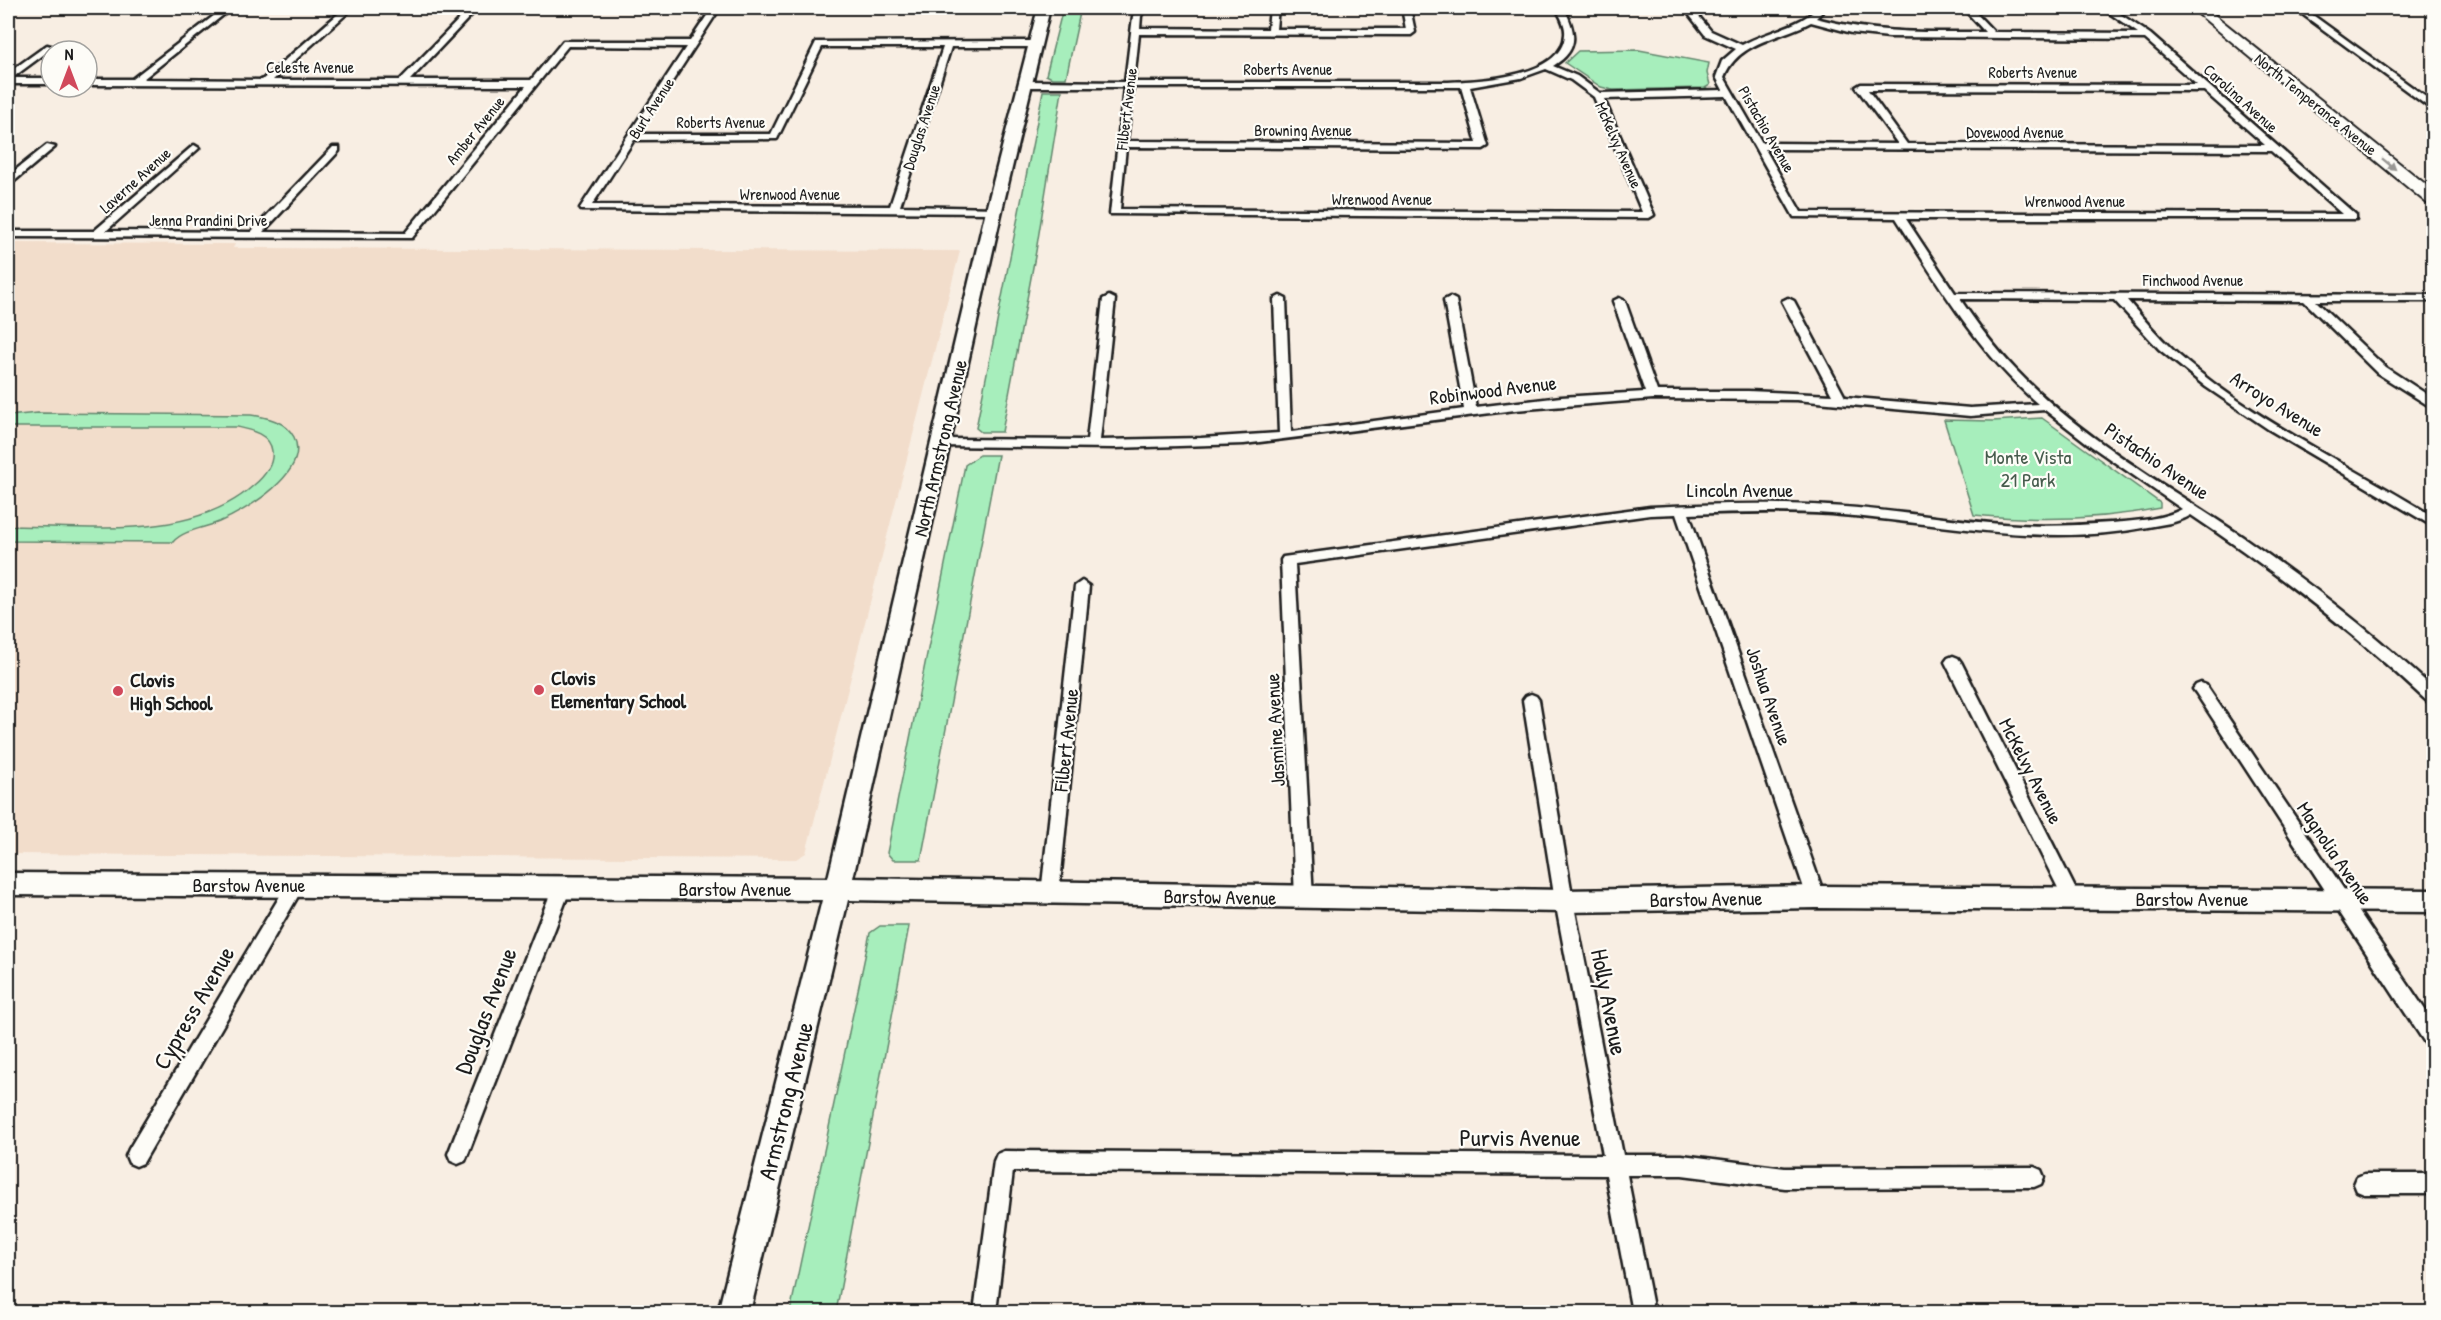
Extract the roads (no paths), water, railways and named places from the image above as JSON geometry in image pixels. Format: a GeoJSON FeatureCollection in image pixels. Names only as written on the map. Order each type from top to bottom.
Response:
{"type":"FeatureCollection","features":[{"type":"Feature","properties":{"kind":"main road","name":"North Temperance Avenue"},"geometry":{"type":"LineString","coordinates":[[2198,8],[2433,200]]}},
{"type":"Feature","properties":{"kind":"main road","name":"North Temperance Avenue"},"geometry":{"type":"LineString","coordinates":[[2217,8],[2433,181]]}},
{"type":"Feature","properties":{"kind":"street"},"geometry":{"type":"LineString","coordinates":[[134,82],[228,8]]}},
{"type":"Feature","properties":{"kind":"street"},"geometry":{"type":"LineString","coordinates":[[266,82],[350,8]]}},
{"type":"Feature","properties":{"kind":"street"},"geometry":{"type":"LineString","coordinates":[[402,83],[474,8]]}},
{"type":"Feature","properties":{"kind":"street","name":"Burl Avenue"},"geometry":{"type":"LineString","coordinates":[[585,208],[716,8]]}},
{"type":"Feature","properties":{"kind":"street","name":"North Armstrong Avenue"},"geometry":{"type":"LineString","coordinates":[[838,889],[994,210],[1044,8]]}},
{"type":"Feature","properties":{"kind":"street","name":"Filbert Avenue"},"geometry":{"type":"LineString","coordinates":[[1114,212],[1137,16],[1142,8]]}},
{"type":"Feature","properties":{"kind":"street"},"geometry":{"type":"LineString","coordinates":[[1272,31],[1274,8]]}},
{"type":"Feature","properties":{"kind":"street"},"geometry":{"type":"LineString","coordinates":[[1135,31],[1411,32],[1406,8]]}},
{"type":"Feature","properties":{"kind":"street"},"geometry":{"type":"LineString","coordinates":[[1546,66],[1561,55],[1568,46],[1570,34],[1560,8]]}},
{"type":"Feature","properties":{"kind":"street"},"geometry":{"type":"LineString","coordinates":[[1688,8],[1708,33],[1741,48]]}},
{"type":"Feature","properties":{"kind":"street","name":"Pistachio Avenue"},"geometry":{"type":"LineString","coordinates":[[1798,215],[1720,77],[1722,66],[1741,48],[1810,19],[1822,8]]}},
{"type":"Feature","properties":{"kind":"street"},"geometry":{"type":"LineString","coordinates":[[1967,8],[1991,34]]}},
{"type":"Feature","properties":{"kind":"street","name":"Carolina Avenue"},"geometry":{"type":"LineString","coordinates":[[2106,8],[2147,36],[2352,217]]}},
{"type":"Feature","properties":{"kind":"street"},"geometry":{"type":"LineString","coordinates":[[2298,8],[2433,108]]}},
{"type":"Feature","properties":{"kind":"street"},"geometry":{"type":"LineString","coordinates":[[1810,19],[1872,33],[2147,36]]}},
{"type":"Feature","properties":{"kind":"street","name":"Amber Avenue"},"geometry":{"type":"LineString","coordinates":[[408,236],[566,43],[692,44]]}},
{"type":"Feature","properties":{"kind":"street","name":"Roberts Avenue"},"geometry":{"type":"LineString","coordinates":[[632,137],[774,137],[819,44],[948,44]]}},
{"type":"Feature","properties":{"kind":"street"},"geometry":{"type":"LineString","coordinates":[[948,44],[1036,44]]}},
{"type":"Feature","properties":{"kind":"street","name":"Douglas Avenue"},"geometry":{"type":"LineString","coordinates":[[894,210],[948,44]]}},
{"type":"Feature","properties":{"kind":"street"},"geometry":{"type":"LineString","coordinates":[[8,79],[39,55]]}},
{"type":"Feature","properties":{"kind":"street","name":"Roberts Avenue"},"geometry":{"type":"LineString","coordinates":[[1027,84],[1465,85],[1511,79],[1546,66]]}},
{"type":"Feature","properties":{"kind":"street","name":"McKelvy Avenue"},"geometry":{"type":"LineString","coordinates":[[1546,66],[1569,74],[1587,85],[1598,96],[1649,215]]}},
{"type":"Feature","properties":{"kind":"street"},"geometry":{"type":"LineString","coordinates":[[8,79],[39,80]]}},
{"type":"Feature","properties":{"kind":"street","name":"Celeste Avenue"},"geometry":{"type":"LineString","coordinates":[[99,81],[533,83]]}},
{"type":"Feature","properties":{"kind":"street","name":"Browning Avenue"},"geometry":{"type":"LineString","coordinates":[[1122,144],[1483,146],[1465,85]]}},
{"type":"Feature","properties":{"kind":"street","name":"Roberts Avenue"},"geometry":{"type":"LineString","coordinates":[[1905,147],[1862,87],[2205,88]]}},
{"type":"Feature","properties":{"kind":"street"},"geometry":{"type":"LineString","coordinates":[[1598,96],[1727,93]]}},
{"type":"Feature","properties":{"kind":"street","name":"Dovewood Avenue"},"geometry":{"type":"LineString","coordinates":[[1758,146],[2273,148]]}},
{"type":"Feature","properties":{"kind":"street"},"geometry":{"type":"LineString","coordinates":[[8,181],[50,147]]}},
{"type":"Feature","properties":{"kind":"street","name":"Laverne Avenue"},"geometry":{"type":"LineString","coordinates":[[97,234],[194,148]]}},
{"type":"Feature","properties":{"kind":"street"},"geometry":{"type":"LineString","coordinates":[[254,235],[336,149]]}},
{"type":"Feature","properties":{"kind":"street","name":"Wrenwood Avenue"},"geometry":{"type":"LineString","coordinates":[[585,208],[994,210]]}},
{"type":"Feature","properties":{"kind":"street","name":"Wrenwood Avenue"},"geometry":{"type":"LineString","coordinates":[[1114,212],[1649,215]]}},
{"type":"Feature","properties":{"kind":"street","name":"Wrenwood Avenue"},"geometry":{"type":"LineString","coordinates":[[1798,215],[2352,217]]}},
{"type":"Feature","properties":{"kind":"street","name":"Pistachio Avenue"},"geometry":{"type":"LineString","coordinates":[[1899,215],[1986,343],[2048,406],[2117,460],[2297,582],[2387,656],[2433,698]]}},
{"type":"Feature","properties":{"kind":"street","name":"Jenna Prandini Drive"},"geometry":{"type":"LineString","coordinates":[[8,234],[408,236]]}},
{"type":"Feature","properties":{"kind":"street","name":"Finchwood Avenue"},"geometry":{"type":"LineString","coordinates":[[1952,296],[2433,298]]}},
{"type":"Feature","properties":{"kind":"street","name":"Arroyo Avenue"},"geometry":{"type":"LineString","coordinates":[[2117,296],[2148,332],[2178,360],[2246,411],[2433,523]]}},
{"type":"Feature","properties":{"kind":"street"},"geometry":{"type":"LineString","coordinates":[[2306,297],[2381,370],[2433,405]]}},
{"type":"Feature","properties":{"kind":"street"},"geometry":{"type":"LineString","coordinates":[[1093,444],[1109,299]]}},
{"type":"Feature","properties":{"kind":"street"},"geometry":{"type":"LineString","coordinates":[[1280,299],[1286,436]]}},
{"type":"Feature","properties":{"kind":"street"},"geometry":{"type":"LineString","coordinates":[[1450,300],[1472,412]]}},
{"type":"Feature","properties":{"kind":"street"},"geometry":{"type":"LineString","coordinates":[[1618,300],[1652,395]]}},
{"type":"Feature","properties":{"kind":"street"},"geometry":{"type":"LineString","coordinates":[[1788,300],[1841,400]]}},
{"type":"Feature","properties":{"kind":"street","name":"Robinwood Avenue"},"geometry":{"type":"LineString","coordinates":[[941,443],[1093,444],[1286,436],[1537,403],[1652,395],[1721,394],[1841,400],[1986,414],[2048,406]]}},
{"type":"Feature","properties":{"kind":"street","name":"Lincoln Avenue"},"geometry":{"type":"LineString","coordinates":[[1288,560],[1617,514],[1681,509],[1750,507],[1830,510],[2008,529],[2067,531],[2132,526],[2178,517],[2192,509]]}},
{"type":"Feature","properties":{"kind":"street","name":"Joshua Avenue"},"geometry":{"type":"LineString","coordinates":[[1681,509],[1816,897]]}},
{"type":"Feature","properties":{"kind":"street","name":"Jasmine Avenue"},"geometry":{"type":"LineString","coordinates":[[1288,560],[1304,898]]}},
{"type":"Feature","properties":{"kind":"street","name":"Filbert Avenue"},"geometry":{"type":"LineString","coordinates":[[1050,894],[1082,586]]}},
{"type":"Feature","properties":{"kind":"street","name":"McKelvy Avenue"},"geometry":{"type":"LineString","coordinates":[[1953,662],[2072,899]]}},
{"type":"Feature","properties":{"kind":"street","name":"Magnolia Avenue"},"geometry":{"type":"LineString","coordinates":[[2201,689],[2433,1040]]}},
{"type":"Feature","properties":{"kind":"street","name":"Holly Avenue"},"geometry":{"type":"LineString","coordinates":[[1531,700],[1564,901],[1643,1312]]}},
{"type":"Feature","properties":{"kind":"street","name":"Barstow Avenue"},"geometry":{"type":"LineString","coordinates":[[10,888],[295,886],[838,889],[1564,901],[1816,897],[2433,901]]}},
{"type":"Feature","properties":{"kind":"street","name":"Cypress Avenue"},"geometry":{"type":"LineString","coordinates":[[136,1156],[295,886]]}},
{"type":"Feature","properties":{"kind":"street","name":"Douglas Avenue"},"geometry":{"type":"LineString","coordinates":[[458,1154],[562,887]]}},
{"type":"Feature","properties":{"kind":"street","name":"Armstrong Avenue"},"geometry":{"type":"LineString","coordinates":[[734,1312],[838,889]]}},
{"type":"Feature","properties":{"kind":"street","name":"Purvis Avenue"},"geometry":{"type":"LineString","coordinates":[[985,1312],[1004,1161],[1682,1165],[1785,1179],[2034,1177]]}},
{"type":"Feature","properties":{"kind":"street"},"geometry":{"type":"LineString","coordinates":[[2364,1184],[2433,1184]]}},
{"type":"Feature","properties":{"kind":"place","name":"Clovis Elementary School"},"geometry":{"type":"Point","coordinates":[539,690]}},
{"type":"Feature","properties":{"kind":"place","name":"Clovis High School"},"geometry":{"type":"Point","coordinates":[118,691]}},
{"type":"Feature","properties":{"kind":"park label","name":"Monte Vista 21 Park"},"geometry":{"type":"Point","coordinates":[2028,468]}}]}
